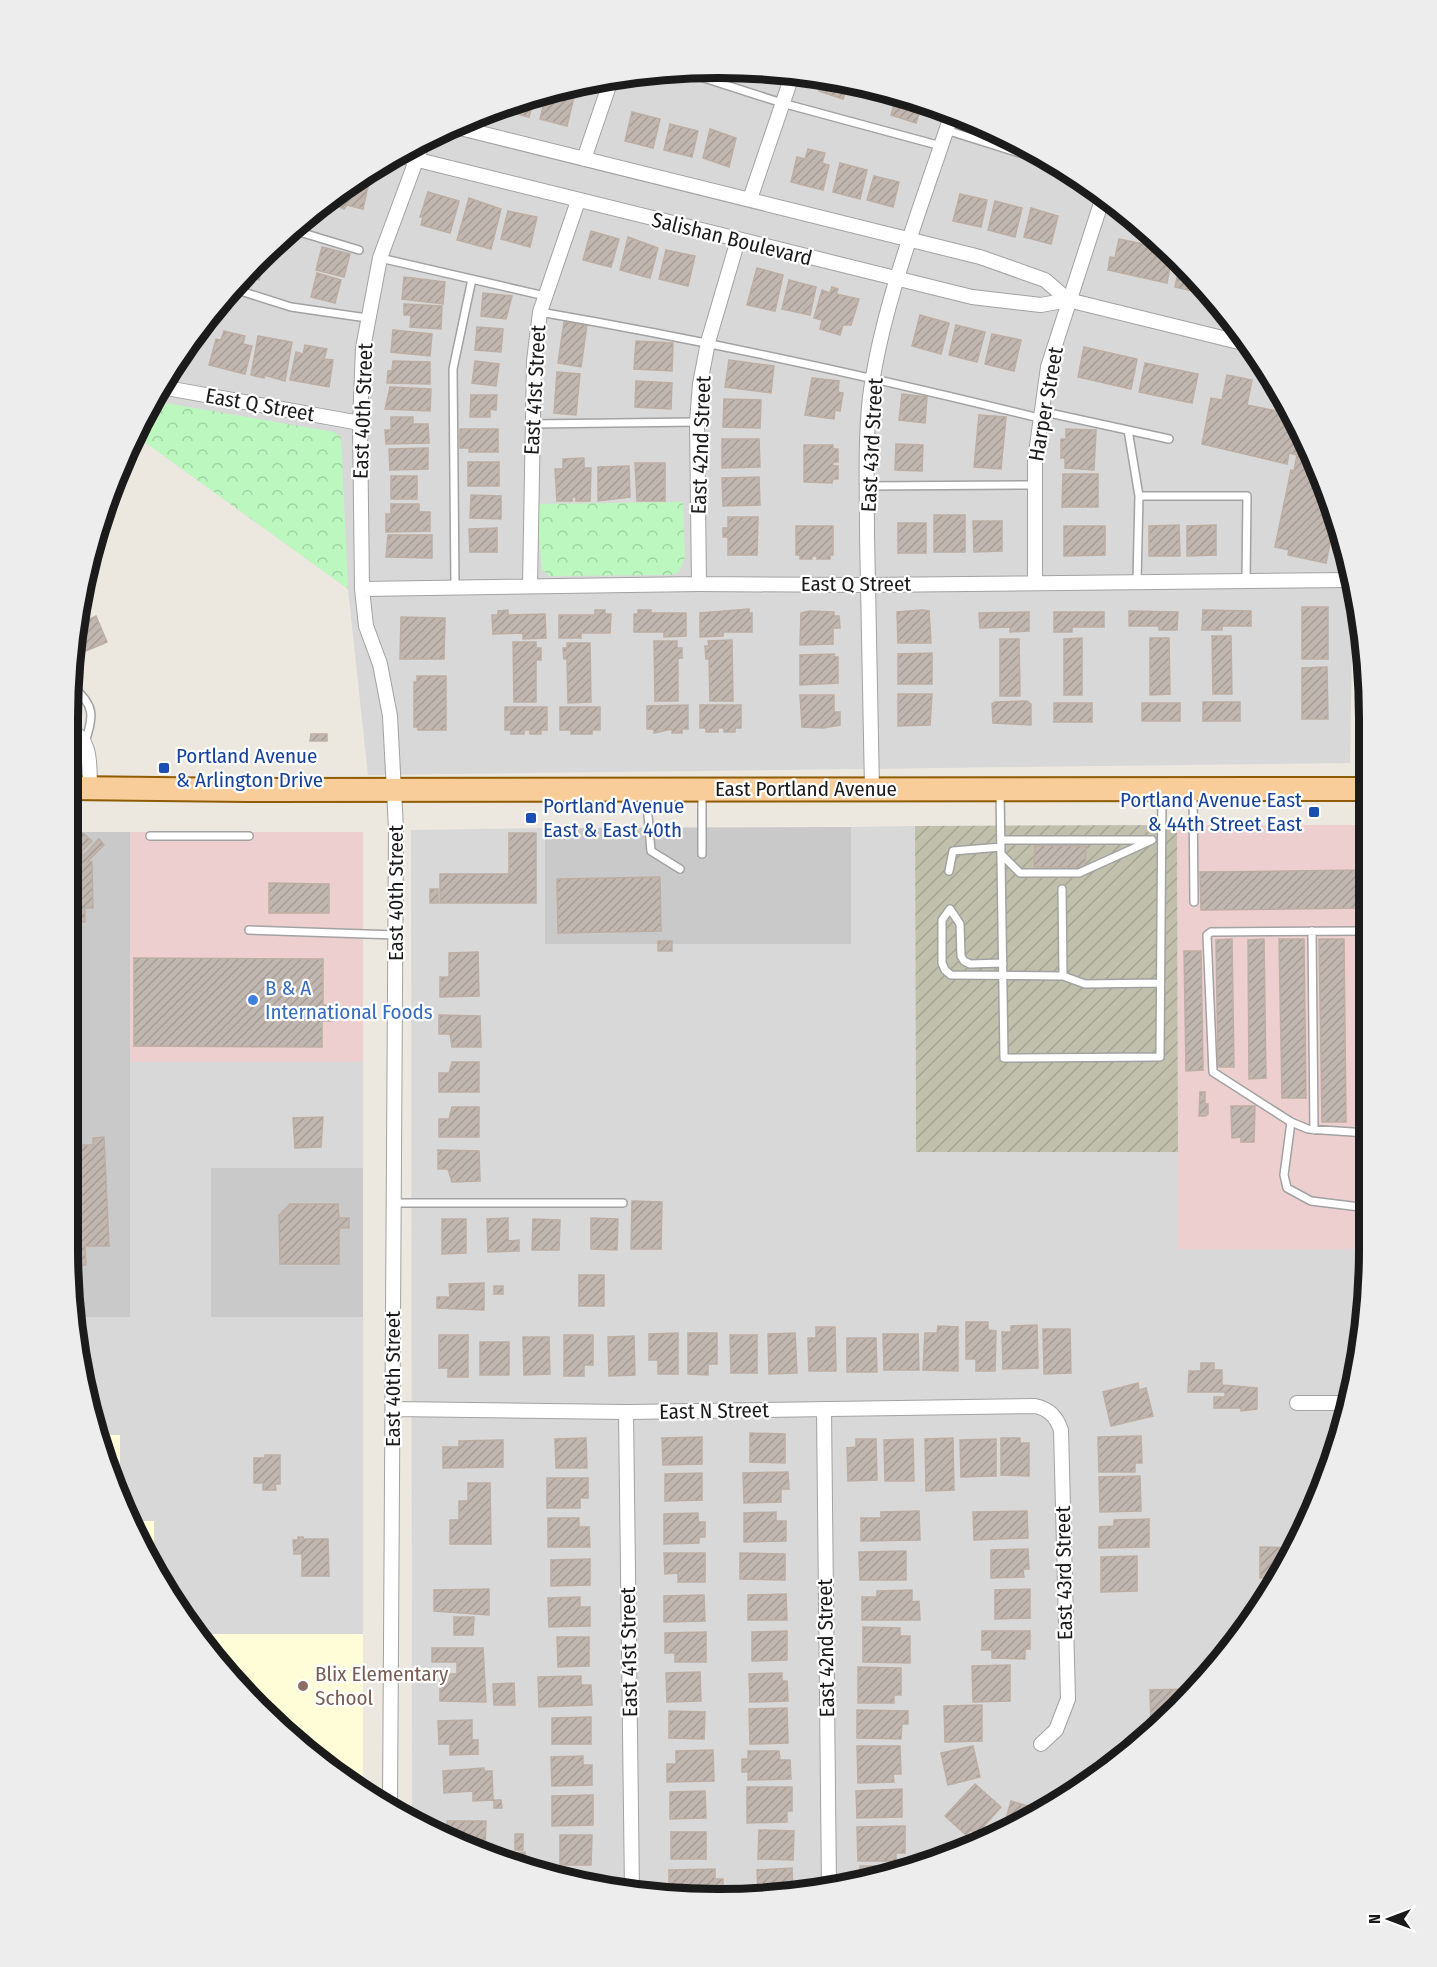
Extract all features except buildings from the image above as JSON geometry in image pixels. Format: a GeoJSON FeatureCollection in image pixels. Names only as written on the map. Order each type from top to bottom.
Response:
{"type":"FeatureCollection","features":[{"type":"Feature","properties":{"kind":"main road","name":"East Portland Avenue"},"geometry":{"type":"LineString","coordinates":[[79,788],[248,790],[395,788],[1359,789]]}},
{"type":"Feature","properties":{"kind":"street"},"geometry":{"type":"LineString","coordinates":[[750,199],[790,82]]}},
{"type":"Feature","properties":{"kind":"street"},"geometry":{"type":"LineString","coordinates":[[584,159],[608,88]]}},
{"type":"Feature","properties":{"kind":"street","name":"East 43rd Street"},"geometry":{"type":"LineString","coordinates":[[872,789],[867,486],[868,437],[874,377],[898,280],[949,121]]}},
{"type":"Feature","properties":{"kind":"street","name":"Salishan Boulevard"},"geometry":{"type":"LineString","coordinates":[[467,130],[990,260],[1036,276],[1053,285],[1068,300]]}},
{"type":"Feature","properties":{"kind":"street","name":"East 40th Street"},"geometry":{"type":"LineString","coordinates":[[390,1798],[395,788],[390,716],[380,664],[366,626],[362,589],[360,423],[363,348],[380,258],[420,152]]}},
{"type":"Feature","properties":{"kind":"street","name":"Salishan Boulevard"},"geometry":{"type":"LineString","coordinates":[[409,158],[982,299],[1041,305],[1068,300],[1236,341]]}},
{"type":"Feature","properties":{"kind":"street","name":"East 41st Street"},"geometry":{"type":"LineString","coordinates":[[530,586],[531,424],[534,361],[540,312],[578,201]]}},
{"type":"Feature","properties":{"kind":"street","name":"Harper Street"},"geometry":{"type":"LineString","coordinates":[[1035,582],[1035,484],[1040,414],[1048,367],[1100,205]]}},
{"type":"Feature","properties":{"kind":"street","name":"East 42nd Street"},"geometry":{"type":"LineString","coordinates":[[699,584],[697,422],[700,384],[708,342],[738,240]]}},
{"type":"Feature","properties":{"kind":"street","name":"East Q Street"},"geometry":{"type":"LineString","coordinates":[[170,389],[360,423]]}},
{"type":"Feature","properties":{"kind":"street","name":"East Q Street"},"geometry":{"type":"LineString","coordinates":[[362,589],[699,584],[867,585],[1344,580]]}},
{"type":"Feature","properties":{"kind":"street"},"geometry":{"type":"LineString","coordinates":[[78,737],[85,742],[89,757],[79,788]]}},
{"type":"Feature","properties":{"kind":"street"},"geometry":{"type":"LineString","coordinates":[[1298,1403],[1340,1402]]}},
{"type":"Feature","properties":{"kind":"street","name":"East 43rd Street"},"geometry":{"type":"LineString","coordinates":[[1035,1406],[1051,1414],[1061,1430],[1068,1699],[1056,1731],[1041,1744]]}},
{"type":"Feature","properties":{"kind":"street","name":"East N Street"},"geometry":{"type":"LineString","coordinates":[[393,1409],[626,1412],[1035,1406]]}},
{"type":"Feature","properties":{"kind":"street","name":"East 42nd Street"},"geometry":{"type":"LineString","coordinates":[[824,1409],[829,1879]]}},
{"type":"Feature","properties":{"kind":"street","name":"East 41st Street"},"geometry":{"type":"LineString","coordinates":[[626,1412],[632,1883]]}},
{"type":"Feature","properties":{"kind":"lane"},"geometry":{"type":"LineString","coordinates":[[716,78],[782,103],[941,146]]}},
{"type":"Feature","properties":{"kind":"lane"},"geometry":{"type":"LineString","coordinates":[[946,130],[1017,152]]}},
{"type":"Feature","properties":{"kind":"lane"},"geometry":{"type":"LineString","coordinates":[[301,233],[359,250]]}},
{"type":"Feature","properties":{"kind":"lane"},"geometry":{"type":"LineString","coordinates":[[380,258],[545,296]]}},
{"type":"Feature","properties":{"kind":"lane"},"geometry":{"type":"LineString","coordinates":[[454,587],[453,369],[472,279]]}},
{"type":"Feature","properties":{"kind":"lane"},"geometry":{"type":"LineString","coordinates":[[242,291],[291,307],[367,318]]}},
{"type":"Feature","properties":{"kind":"lane"},"geometry":{"type":"LineString","coordinates":[[540,312],[708,342],[1040,414],[1169,439]]}},
{"type":"Feature","properties":{"kind":"lane"},"geometry":{"type":"LineString","coordinates":[[531,424],[697,422]]}},
{"type":"Feature","properties":{"kind":"lane"},"geometry":{"type":"LineString","coordinates":[[1128,430],[1138,496],[1137,581]]}},
{"type":"Feature","properties":{"kind":"lane"},"geometry":{"type":"LineString","coordinates":[[867,486],[1035,484]]}},
{"type":"Feature","properties":{"kind":"lane"},"geometry":{"type":"LineString","coordinates":[[1138,496],[1246,496],[1246,580]]}},
{"type":"Feature","properties":{"kind":"lane"},"geometry":{"type":"LineString","coordinates":[[79,691],[91,710],[91,723],[85,742]]}},
{"type":"Feature","properties":{"kind":"lane"},"geometry":{"type":"LineString","coordinates":[[646,788],[651,851],[680,869]]}},
{"type":"Feature","properties":{"kind":"lane"},"geometry":{"type":"LineString","coordinates":[[702,788],[702,855]]}},
{"type":"Feature","properties":{"kind":"lane"},"geometry":{"type":"LineString","coordinates":[[1000,789],[1004,1058],[1160,1057],[1162,789]]}},
{"type":"Feature","properties":{"kind":"lane"},"geometry":{"type":"LineString","coordinates":[[1193,789],[1194,902]]}},
{"type":"Feature","properties":{"kind":"lane"},"geometry":{"type":"LineString","coordinates":[[150,836],[249,836]]}},
{"type":"Feature","properties":{"kind":"lane"},"geometry":{"type":"LineString","coordinates":[[1001,848],[1020,873],[1079,873],[1152,840]]}},
{"type":"Feature","properties":{"kind":"lane"},"geometry":{"type":"LineString","coordinates":[[949,871],[953,851],[960,848],[1160,840]]}},
{"type":"Feature","properties":{"kind":"lane"},"geometry":{"type":"LineString","coordinates":[[1062,889],[1063,976]]}},
{"type":"Feature","properties":{"kind":"lane"},"geometry":{"type":"LineString","coordinates":[[1003,963],[970,964],[964,961],[961,956],[960,924],[950,909],[942,920],[942,963],[945,970],[958,976],[1063,976],[1085,984],[1160,983]]}},
{"type":"Feature","properties":{"kind":"lane"},"geometry":{"type":"LineString","coordinates":[[249,930],[396,935]]}},
{"type":"Feature","properties":{"kind":"lane"},"geometry":{"type":"LineString","coordinates":[[1312,931],[1314,1130]]}},
{"type":"Feature","properties":{"kind":"lane"},"geometry":{"type":"LineString","coordinates":[[1359,931],[1212,932],[1207,935],[1213,1072],[1291,1122],[1314,1130],[1359,1133]]}},
{"type":"Feature","properties":{"kind":"lane"},"geometry":{"type":"LineString","coordinates":[[1291,1122],[1284,1175],[1287,1188],[1311,1201],[1359,1207]]}},
{"type":"Feature","properties":{"kind":"lane"},"geometry":{"type":"LineString","coordinates":[[394,1203],[623,1203]]}},
{"type":"Feature","properties":{"kind":"shaded area"},"geometry":{"type":"Polygon","coordinates":[[[677,79],[760,79],[802,83],[884,100],[924,112],[1002,144],[1039,164],[1108,210],[1141,237],[1200,296],[1251,363],[1293,435],[1325,513],[1337,553],[1352,626],[1350,763],[368,775],[348,589],[142,440],[164,398],[210,329],[266,266],[329,210],[398,164],[435,144],[513,112],[594,90],[635,83],[677,79]]]}},
{"type":"Feature","properties":{"kind":"shaded area"},"geometry":{"type":"Polygon","coordinates":[[[1177,825],[1359,825],[1359,1249],[1178,1249],[1177,825]]]}},
{"type":"Feature","properties":{"kind":"shaded area"},"geometry":{"type":"Polygon","coordinates":[[[1177,825],[1178,1152],[916,1152],[915,826],[1177,825]]]}},
{"type":"Feature","properties":{"kind":"shaded area"},"geometry":{"type":"Polygon","coordinates":[[[915,826],[916,1152],[1178,1152],[1178,1249],[1359,1249],[1354,1332],[1347,1373],[1325,1454],[1293,1532],[1273,1569],[1227,1638],[1200,1671],[1141,1730],[1108,1757],[1039,1803],[1002,1823],[924,1855],[884,1867],[802,1884],[760,1888],[677,1888],[635,1884],[594,1877],[513,1855],[473,1840],[412,1811],[411,830],[545,828],[545,944],[851,944],[851,827],[915,826]]]}},
{"type":"Feature","properties":{"kind":"shaded area"},"geometry":{"type":"Polygon","coordinates":[[[851,827],[851,944],[545,944],[545,828],[851,827]]]}},
{"type":"Feature","properties":{"kind":"shaded area"},"geometry":{"type":"Polygon","coordinates":[[[78,832],[130,832],[130,1317],[82,1317],[78,1248],[78,832]]]}},
{"type":"Feature","properties":{"kind":"shaded area"},"geometry":{"type":"Polygon","coordinates":[[[130,832],[363,832],[363,1062],[130,1062],[130,832]]]}},
{"type":"Feature","properties":{"kind":"shaded area"},"geometry":{"type":"Polygon","coordinates":[[[130,1062],[363,1062],[363,1168],[211,1168],[211,1317],[363,1317],[363,1634],[207,1634],[154,1550],[154,1521],[139,1521],[120,1475],[120,1435],[106,1435],[90,1373],[82,1317],[130,1316],[130,1062]]]}},
{"type":"Feature","properties":{"kind":"shaded area"},"geometry":{"type":"Polygon","coordinates":[[[211,1168],[363,1168],[363,1317],[211,1317],[211,1168]]]}},
{"type":"Feature","properties":{"kind":"shaded area"},"geometry":{"type":"Polygon","coordinates":[[[106,1435],[120,1435],[120,1475],[106,1435]]]}},
{"type":"Feature","properties":{"kind":"shaded area"},"geometry":{"type":"Polygon","coordinates":[[[139,1521],[154,1521],[154,1550],[139,1521]]]}},
{"type":"Feature","properties":{"kind":"shaded area","name":"Blix Elementary School"},"geometry":{"type":"Polygon","coordinates":[[[207,1634],[363,1634],[363,1781],[296,1730],[237,1671],[207,1634]]]}},
{"type":"Feature","properties":{"kind":"green space"},"geometry":{"type":"Polygon","coordinates":[[[162,402],[334,432],[341,437],[348,589],[142,440],[162,402]]]}},
{"type":"Feature","properties":{"kind":"green space"},"geometry":{"type":"Polygon","coordinates":[[[683,502],[685,557],[679,572],[671,575],[549,576],[542,569],[536,504],[683,502]]]}},
{"type":"Feature","properties":{"kind":"place","name":"Portland Avenue & Arlington Drive"},"geometry":{"type":"Point","coordinates":[164,768]}},
{"type":"Feature","properties":{"kind":"place","name":"Portland Avenue East & 44th Street East"},"geometry":{"type":"Point","coordinates":[1314,812]}},
{"type":"Feature","properties":{"kind":"place","name":"Portland Avenue East & East 40th"},"geometry":{"type":"Point","coordinates":[531,818]}},
{"type":"Feature","properties":{"kind":"place","name":"B & A International Foods"},"geometry":{"type":"Point","coordinates":[253,1000]}},
{"type":"Feature","properties":{"kind":"place","name":"Blix Elementary School"},"geometry":{"type":"Point","coordinates":[303,1686]}}]}
